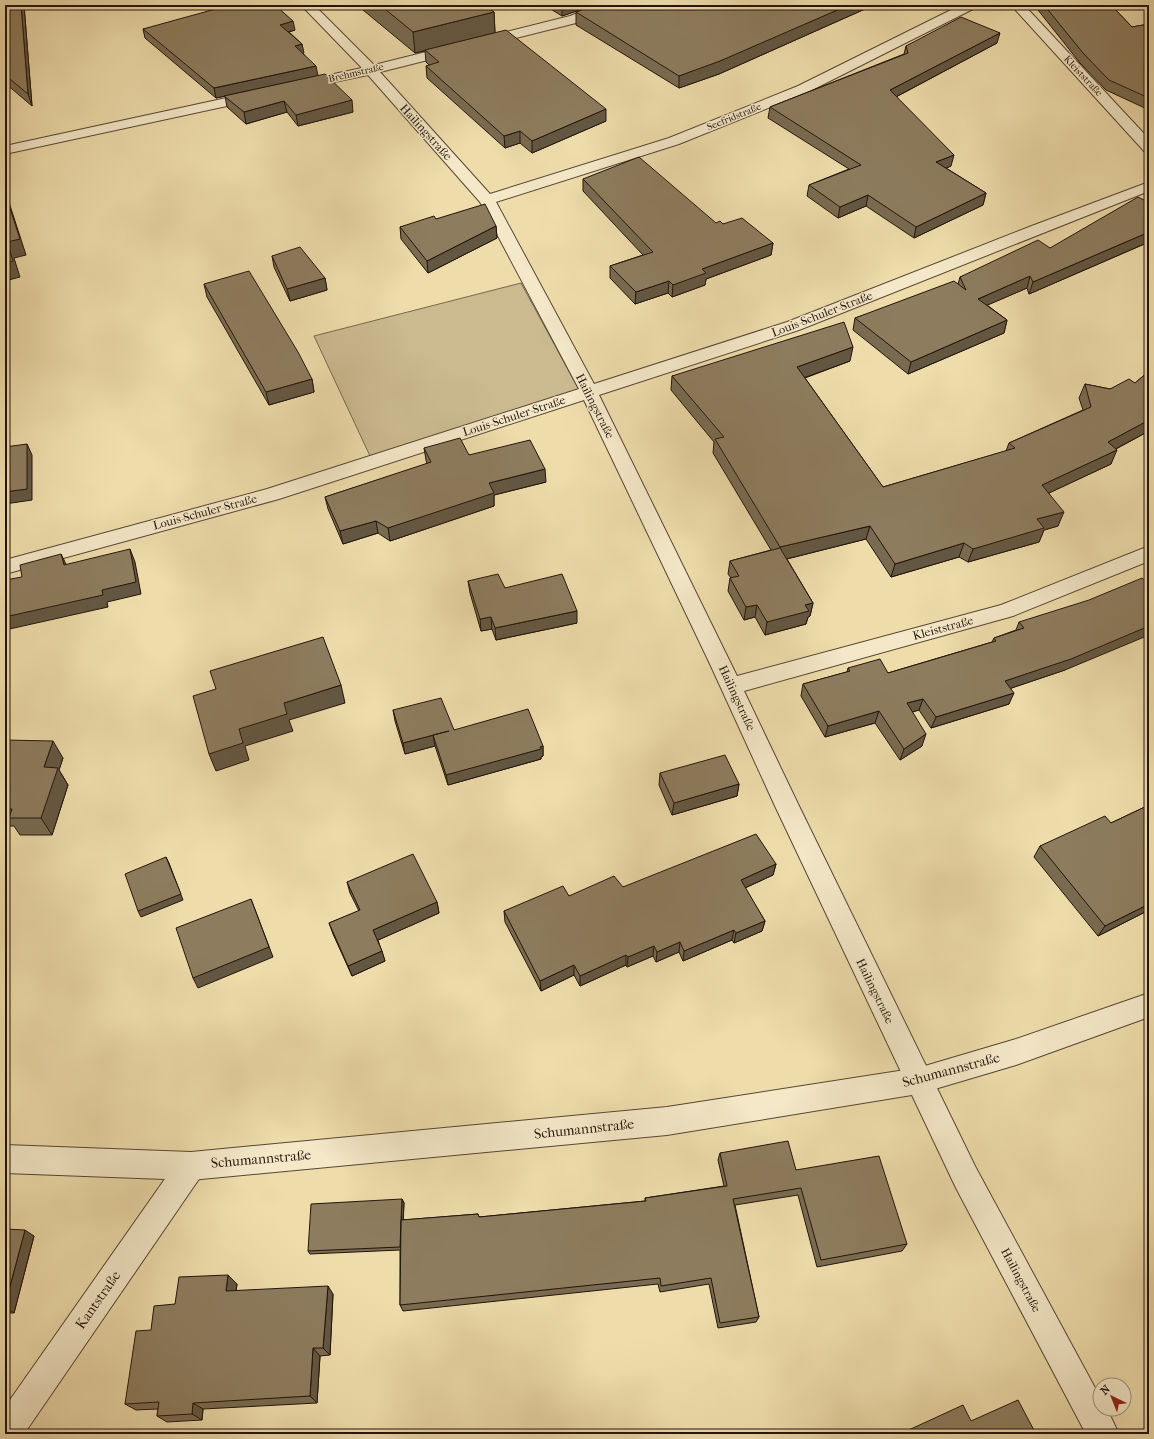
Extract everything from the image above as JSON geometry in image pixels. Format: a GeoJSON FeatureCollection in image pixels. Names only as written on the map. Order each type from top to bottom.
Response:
{"type":"FeatureCollection","features":[{"type":"Feature","properties":{"kind":"street","name":"Hailingstraße"},"geometry":{"type":"LineString","coordinates":[[307,5],[371,70],[487,200],[589,392],[731,686],[918,1081],[966,1178],[1103,1434]]}},
{"type":"Feature","properties":{"kind":"street","name":"Brehmstraße"},"geometry":{"type":"LineString","coordinates":[[285,89],[371,70],[576,19],[611,5]]}},
{"type":"Feature","properties":{"kind":"street","name":"Seefridstraße"},"geometry":{"type":"LineString","coordinates":[[487,200],[674,141],[809,87],[971,5]]}},
{"type":"Feature","properties":{"kind":"street","name":"Kleiststraße"},"geometry":{"type":"LineString","coordinates":[[1017,5],[1149,148]]}},
{"type":"Feature","properties":{"kind":"street"},"geometry":{"type":"LineString","coordinates":[[5,150],[270,92]]}},
{"type":"Feature","properties":{"kind":"street","name":"Louis-Schuler-Straße"},"geometry":{"type":"LineString","coordinates":[[5,567],[272,494],[793,326],[1149,186]]}},
{"type":"Feature","properties":{"kind":"street","name":"Kleiststraße"},"geometry":{"type":"LineString","coordinates":[[731,686],[1006,611],[1149,553]]}},
{"type":"Feature","properties":{"kind":"street","name":"Schumannstraße"},"geometry":{"type":"LineString","coordinates":[[5,1159],[191,1166],[667,1121],[918,1081],[1016,1052],[1149,1006]]}},
{"type":"Feature","properties":{"kind":"street","name":"Kantstraße"},"geometry":{"type":"LineString","coordinates":[[5,1434],[191,1166]]}},
{"type":"Feature","properties":{"kind":"shaded area"},"geometry":{"type":"Polygon","coordinates":[[[521,283],[579,390],[370,456],[314,336],[521,283]]]}},
{"type":"Feature","properties":{"kind":"building"},"geometry":{"type":"Polygon","coordinates":[[[5,5],[21,5],[28,94],[5,75],[5,5]]]}},
{"type":"Feature","properties":{"kind":"building"},"geometry":{"type":"Polygon","coordinates":[[[230,5],[275,5],[293,21],[280,25],[302,44],[295,46],[316,66],[214,88],[143,29],[230,5]]]}},
{"type":"Feature","properties":{"kind":"building"},"geometry":{"type":"Polygon","coordinates":[[[380,5],[484,5],[494,12],[413,32],[380,5]]]}},
{"type":"Feature","properties":{"kind":"building"},"geometry":{"type":"Polygon","coordinates":[[[595,5],[849,5],[720,61],[679,76],[576,12],[595,5]]]}},
{"type":"Feature","properties":{"kind":"building"},"geometry":{"type":"Polygon","coordinates":[[[1044,5],[1111,5],[1132,27],[1149,24],[1149,98],[1109,80],[1083,53],[1044,5]]]}},
{"type":"Feature","properties":{"kind":"building"},"geometry":{"type":"Polygon","coordinates":[[[961,17],[1000,33],[890,90],[954,155],[936,162],[986,193],[916,227],[868,195],[840,207],[809,185],[861,165],[770,107],[908,53],[906,46],[961,17]]]}},
{"type":"Feature","properties":{"kind":"building"},"geometry":{"type":"Polygon","coordinates":[[[506,30],[606,109],[532,141],[520,131],[504,136],[426,66],[439,62],[425,50],[506,30]]]}},
{"type":"Feature","properties":{"kind":"building"},"geometry":{"type":"Polygon","coordinates":[[[325,74],[352,100],[296,115],[284,101],[244,112],[224,96],[325,74]]]}},
{"type":"Feature","properties":{"kind":"building"},"geometry":{"type":"Polygon","coordinates":[[[639,157],[716,223],[720,221],[723,224],[742,218],[773,243],[702,269],[706,273],[673,285],[669,281],[636,292],[610,266],[653,252],[583,179],[639,157]]]}},
{"type":"Feature","properties":{"kind":"building"},"geometry":{"type":"Polygon","coordinates":[[[5,193],[20,239],[7,242],[13,261],[5,263],[5,193]]]}},
{"type":"Feature","properties":{"kind":"building"},"geometry":{"type":"Polygon","coordinates":[[[1138,197],[1148,202],[1149,201],[1149,232],[1033,282],[1030,276],[978,299],[1007,320],[911,362],[855,318],[954,281],[966,290],[960,277],[1038,240],[1050,248],[1138,197]]]}},
{"type":"Feature","properties":{"kind":"building"},"geometry":{"type":"Polygon","coordinates":[[[485,204],[496,226],[427,261],[400,227],[434,216],[436,219],[485,204]]]}},
{"type":"Feature","properties":{"kind":"building"},"geometry":{"type":"Polygon","coordinates":[[[300,247],[325,278],[287,289],[272,256],[300,247]]]}},
{"type":"Feature","properties":{"kind":"building"},"geometry":{"type":"Polygon","coordinates":[[[249,271],[298,352],[312,379],[266,392],[204,284],[249,271]]]}},
{"type":"Feature","properties":{"kind":"building"},"geometry":{"type":"Polygon","coordinates":[[[844,322],[853,347],[797,367],[883,487],[1015,448],[1009,443],[1091,407],[1085,384],[1110,389],[1129,379],[1135,383],[1149,371],[1149,420],[1108,442],[1117,450],[1042,485],[1064,512],[1037,519],[1044,528],[973,549],[964,543],[895,564],[870,526],[780,547],[715,439],[724,437],[672,376],[844,322]]]}},
{"type":"Feature","properties":{"kind":"building"},"geometry":{"type":"Polygon","coordinates":[[[460,438],[469,455],[530,440],[545,469],[489,483],[494,493],[388,528],[376,521],[340,531],[325,497],[431,462],[424,448],[460,438]]]}},
{"type":"Feature","properties":{"kind":"building"},"geometry":{"type":"Polygon","coordinates":[[[27,444],[27,489],[5,492],[5,447],[27,444]]]}},
{"type":"Feature","properties":{"kind":"building"},"geometry":{"type":"Polygon","coordinates":[[[780,548],[813,603],[805,605],[809,611],[767,622],[757,605],[746,607],[730,578],[739,576],[730,561],[780,548]]]}},
{"type":"Feature","properties":{"kind":"building"},"geometry":{"type":"Polygon","coordinates":[[[130,549],[136,582],[102,590],[103,595],[5,617],[5,580],[22,577],[20,565],[61,554],[64,565],[130,549]]]}},
{"type":"Feature","properties":{"kind":"building"},"geometry":{"type":"Polygon","coordinates":[[[498,574],[505,588],[562,574],[577,611],[495,628],[491,617],[480,619],[468,581],[498,574]]]}},
{"type":"Feature","properties":{"kind":"building"},"geometry":{"type":"Polygon","coordinates":[[[1142,578],[1149,584],[1149,626],[1071,659],[1005,681],[1014,693],[936,717],[923,699],[907,703],[926,734],[904,749],[879,711],[828,726],[803,684],[850,671],[848,668],[880,659],[888,673],[996,641],[994,638],[1024,628],[1019,622],[1089,600],[1142,578]]]}},
{"type":"Feature","properties":{"kind":"building"},"geometry":{"type":"Polygon","coordinates":[[[323,637],[341,685],[284,703],[287,714],[239,729],[243,743],[209,754],[193,696],[216,689],[210,671],[323,637]]]}},
{"type":"Feature","properties":{"kind":"building"},"geometry":{"type":"Polygon","coordinates":[[[441,698],[454,730],[528,709],[543,746],[540,747],[541,749],[446,775],[433,735],[403,743],[393,710],[441,698]]]}},
{"type":"Feature","properties":{"kind":"building"},"geometry":{"type":"Polygon","coordinates":[[[5,740],[53,741],[44,767],[58,768],[41,818],[9,818],[12,809],[5,809],[5,740]]]}},
{"type":"Feature","properties":{"kind":"building"},"geometry":{"type":"Polygon","coordinates":[[[725,755],[739,784],[674,803],[660,773],[725,755]]]}},
{"type":"Feature","properties":{"kind":"building"},"geometry":{"type":"Polygon","coordinates":[[[1149,805],[1149,904],[1105,926],[1040,846],[1105,816],[1111,823],[1149,805]]]}},
{"type":"Feature","properties":{"kind":"building"},"geometry":{"type":"Polygon","coordinates":[[[756,834],[776,864],[741,880],[765,921],[736,933],[734,930],[684,951],[680,942],[657,952],[654,946],[628,957],[626,955],[580,976],[574,965],[540,981],[504,911],[563,886],[569,896],[614,876],[623,887],[756,834]]]}},
{"type":"Feature","properties":{"kind":"building"},"geometry":{"type":"Polygon","coordinates":[[[413,854],[437,902],[373,930],[382,951],[348,966],[329,923],[360,910],[347,882],[413,854]]]}},
{"type":"Feature","properties":{"kind":"building"},"geometry":{"type":"Polygon","coordinates":[[[166,857],[181,894],[138,911],[125,874],[166,857]]]}},
{"type":"Feature","properties":{"kind":"building"},"geometry":{"type":"Polygon","coordinates":[[[251,899],[269,947],[193,978],[176,928],[251,899]]]}},
{"type":"Feature","properties":{"kind":"building"},"geometry":{"type":"Polygon","coordinates":[[[788,1141],[796,1170],[879,1156],[907,1244],[821,1260],[801,1188],[733,1199],[759,1317],[720,1323],[711,1278],[661,1286],[660,1278],[400,1305],[401,1220],[478,1214],[479,1217],[646,1201],[645,1198],[727,1186],[720,1153],[788,1141]]]}},
{"type":"Feature","properties":{"kind":"building"},"geometry":{"type":"Polygon","coordinates":[[[402,1199],[400,1247],[308,1251],[311,1204],[402,1199]]]}},
{"type":"Feature","properties":{"kind":"building"},"geometry":{"type":"Polygon","coordinates":[[[5,1229],[25,1230],[5,1305],[5,1229]]]}},
{"type":"Feature","properties":{"kind":"building"},"geometry":{"type":"Polygon","coordinates":[[[228,1275],[226,1291],[328,1286],[323,1348],[313,1348],[310,1396],[193,1403],[192,1414],[157,1416],[159,1402],[125,1404],[136,1331],[151,1330],[154,1306],[175,1304],[179,1277],[228,1275]]]}},
{"type":"Feature","properties":{"kind":"building"},"geometry":{"type":"Polygon","coordinates":[[[1018,1400],[1036,1434],[900,1434],[963,1405],[971,1421],[1018,1400]]]}}]}
